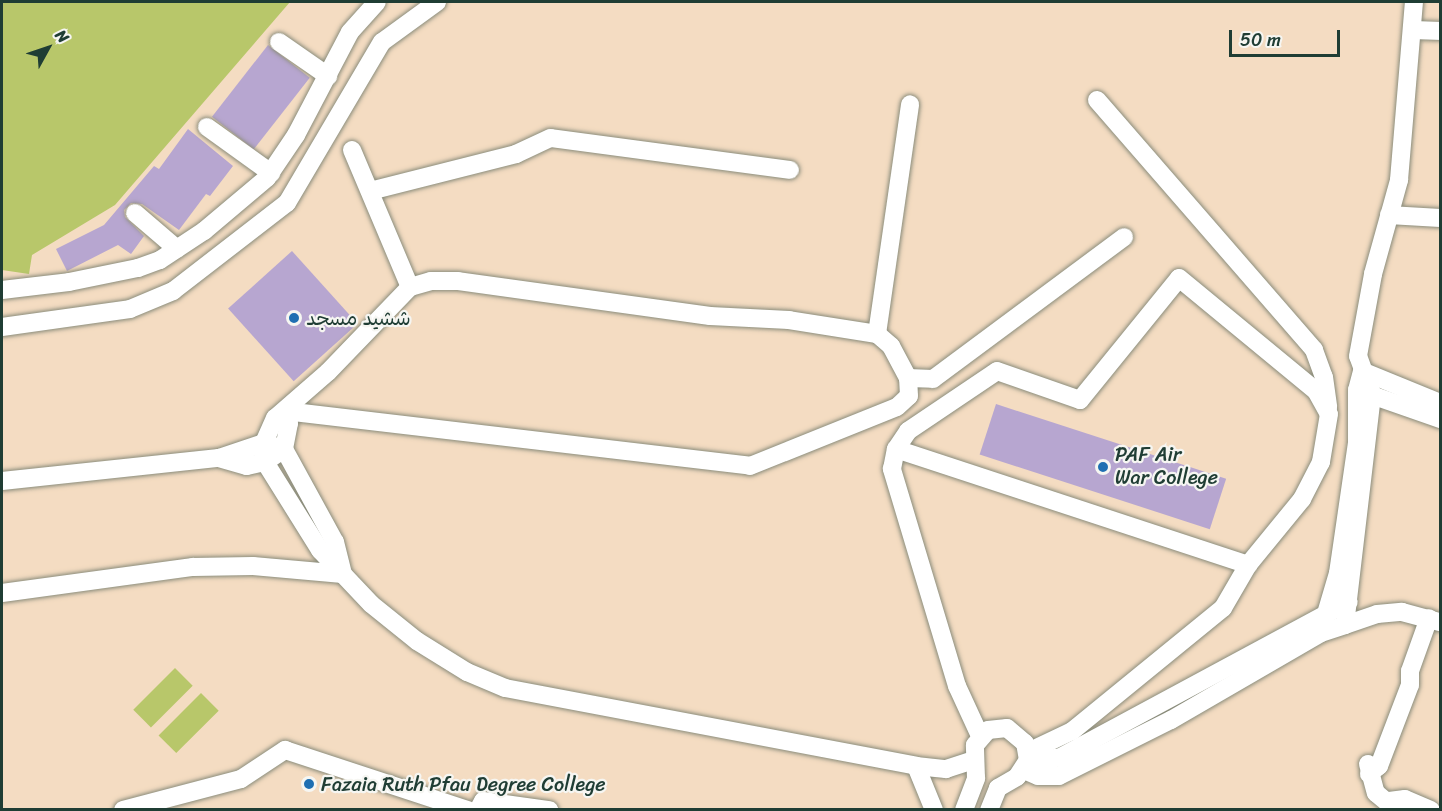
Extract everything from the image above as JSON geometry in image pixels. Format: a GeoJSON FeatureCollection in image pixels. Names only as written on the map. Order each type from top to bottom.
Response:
{"type":"FeatureCollection","features":[{"type":"Feature","properties":{"kind":"street"},"geometry":{"type":"LineString","coordinates":[[2,290],[69,282],[138,268],[177,249],[241,201],[271,173],[350,32],[377,2]]}},
{"type":"Feature","properties":{"kind":"street"},"geometry":{"type":"LineString","coordinates":[[2,327],[130,309],[173,291],[287,203],[382,42],[437,2]]}},
{"type":"Feature","properties":{"kind":"street"},"geometry":{"type":"LineString","coordinates":[[1345,624],[1349,602],[1364,392],[1358,356],[1399,180],[1415,30],[1414,2]]}},
{"type":"Feature","properties":{"kind":"street"},"geometry":{"type":"LineString","coordinates":[[1415,30],[1440,31]]}},
{"type":"Feature","properties":{"kind":"street"},"geometry":{"type":"LineString","coordinates":[[279,42],[327,76]]}},
{"type":"Feature","properties":{"kind":"street"},"geometry":{"type":"LineString","coordinates":[[989,810],[998,788],[1026,761],[1072,731],[1223,608],[1248,566],[1302,499],[1322,462],[1329,414],[1324,377],[1314,350],[1097,100]]}},
{"type":"Feature","properties":{"kind":"street"},"geometry":{"type":"LineString","coordinates":[[877,334],[910,104]]}},
{"type":"Feature","properties":{"kind":"street"},"geometry":{"type":"LineString","coordinates":[[207,127],[271,173]]}},
{"type":"Feature","properties":{"kind":"street"},"geometry":{"type":"LineString","coordinates":[[370,191],[516,154],[551,138],[790,170]]}},
{"type":"Feature","properties":{"kind":"street"},"geometry":{"type":"LineString","coordinates":[[352,150],[410,287]]}},
{"type":"Feature","properties":{"kind":"street"},"geometry":{"type":"LineString","coordinates":[[135,213],[177,249]]}},
{"type":"Feature","properties":{"kind":"street"},"geometry":{"type":"LineString","coordinates":[[1389,215],[1440,218]]}},
{"type":"Feature","properties":{"kind":"street"},"geometry":{"type":"LineString","coordinates":[[908,378],[933,379],[1124,237]]}},
{"type":"Feature","properties":{"kind":"street"},"geometry":{"type":"LineString","coordinates":[[964,810],[976,778],[974,760],[980,736],[957,686],[892,469],[896,449],[908,431],[997,371],[1080,400],[1179,278],[1316,391],[1329,414]]}},
{"type":"Feature","properties":{"kind":"street"},"geometry":{"type":"LineString","coordinates":[[285,411],[750,466],[897,407],[909,396],[908,378],[891,346],[877,334],[789,320],[710,316],[458,281],[410,287],[285,411],[275,418],[264,443],[265,462],[320,550],[371,604],[417,641],[467,672],[505,688],[916,766],[946,769],[974,760]]}},
{"type":"Feature","properties":{"kind":"street"},"geometry":{"type":"LineString","coordinates":[[1362,371],[1440,403]]}},
{"type":"Feature","properties":{"kind":"street"},"geometry":{"type":"LineString","coordinates":[[1364,392],[1440,419]]}},
{"type":"Feature","properties":{"kind":"street"},"geometry":{"type":"LineString","coordinates":[[1321,633],[1338,573],[1364,392]]}},
{"type":"Feature","properties":{"kind":"street"},"geometry":{"type":"LineString","coordinates":[[285,411],[289,423],[284,449],[335,542],[343,574]]}},
{"type":"Feature","properties":{"kind":"street"},"geometry":{"type":"LineString","coordinates":[[2,481],[219,458],[264,443],[284,449]]}},
{"type":"Feature","properties":{"kind":"street"},"geometry":{"type":"LineString","coordinates":[[219,458],[248,466],[265,462],[284,449]]}},
{"type":"Feature","properties":{"kind":"street"},"geometry":{"type":"LineString","coordinates":[[896,449],[1248,566]]}},
{"type":"Feature","properties":{"kind":"street"},"geometry":{"type":"LineString","coordinates":[[2,593],[192,567],[253,566],[343,574]]}},
{"type":"Feature","properties":{"kind":"street"},"geometry":{"type":"LineString","coordinates":[[1026,761],[1059,758],[1327,611],[1349,602]]}},
{"type":"Feature","properties":{"kind":"street"},"geometry":{"type":"LineString","coordinates":[[980,736],[988,730],[1007,728],[1020,735],[1026,761],[1038,776],[1059,776],[1171,720],[1321,633],[1377,614],[1401,612],[1435,620],[1410,671],[1410,685],[1379,766],[1369,774],[1376,793],[1392,805],[1405,799],[1431,810]]}},
{"type":"Feature","properties":{"kind":"street"},"geometry":{"type":"LineString","coordinates":[[123,810],[241,778],[285,750],[468,810]]}},
{"type":"Feature","properties":{"kind":"street"},"geometry":{"type":"LineString","coordinates":[[916,766],[934,810]]}},
{"type":"Feature","properties":{"kind":"street"},"geometry":{"type":"LineString","coordinates":[[478,810],[483,801],[549,810]]}},
{"type":"Feature","properties":{"kind":"green space"},"geometry":{"type":"Polygon","coordinates":[[[2,2],[290,2],[115,205],[32,255],[29,274],[2,270],[2,2]]]}},
{"type":"Feature","properties":{"kind":"green space"},"geometry":{"type":"Polygon","coordinates":[[[175,668],[193,686],[151,727],[133,710],[175,668]]]}},
{"type":"Feature","properties":{"kind":"green space"},"geometry":{"type":"Polygon","coordinates":[[[201,693],[219,711],[176,753],[159,735],[201,693]]]}},
{"type":"Feature","properties":{"kind":"building"},"geometry":{"type":"Polygon","coordinates":[[[268,45],[310,78],[254,149],[212,117],[268,45]]]}},
{"type":"Feature","properties":{"kind":"building"},"geometry":{"type":"Polygon","coordinates":[[[188,129],[233,166],[210,196],[206,194],[179,230],[142,204],[131,203],[124,210],[125,217],[144,236],[131,254],[118,245],[67,271],[56,249],[104,225],[154,166],[159,169],[188,129]]]}},
{"type":"Feature","properties":{"kind":"building","name":"ششید مسجد"},"geometry":{"type":"Polygon","coordinates":[[[292,251],[358,324],[294,381],[228,309],[292,251]]]}},
{"type":"Feature","properties":{"kind":"building","name":"PAF Air War College"},"geometry":{"type":"Polygon","coordinates":[[[996,404],[1226,479],[1210,529],[980,454],[996,404]]]}},
{"type":"Feature","properties":{"kind":"place","name":"ششید مسجد"},"geometry":{"type":"Point","coordinates":[294,318]}},
{"type":"Feature","properties":{"kind":"place","name":"PAF Air War College"},"geometry":{"type":"Point","coordinates":[1103,467]}},
{"type":"Feature","properties":{"kind":"place","name":"Fazaia Ruth Pfau Degree College"},"geometry":{"type":"Point","coordinates":[309,784]}}]}
